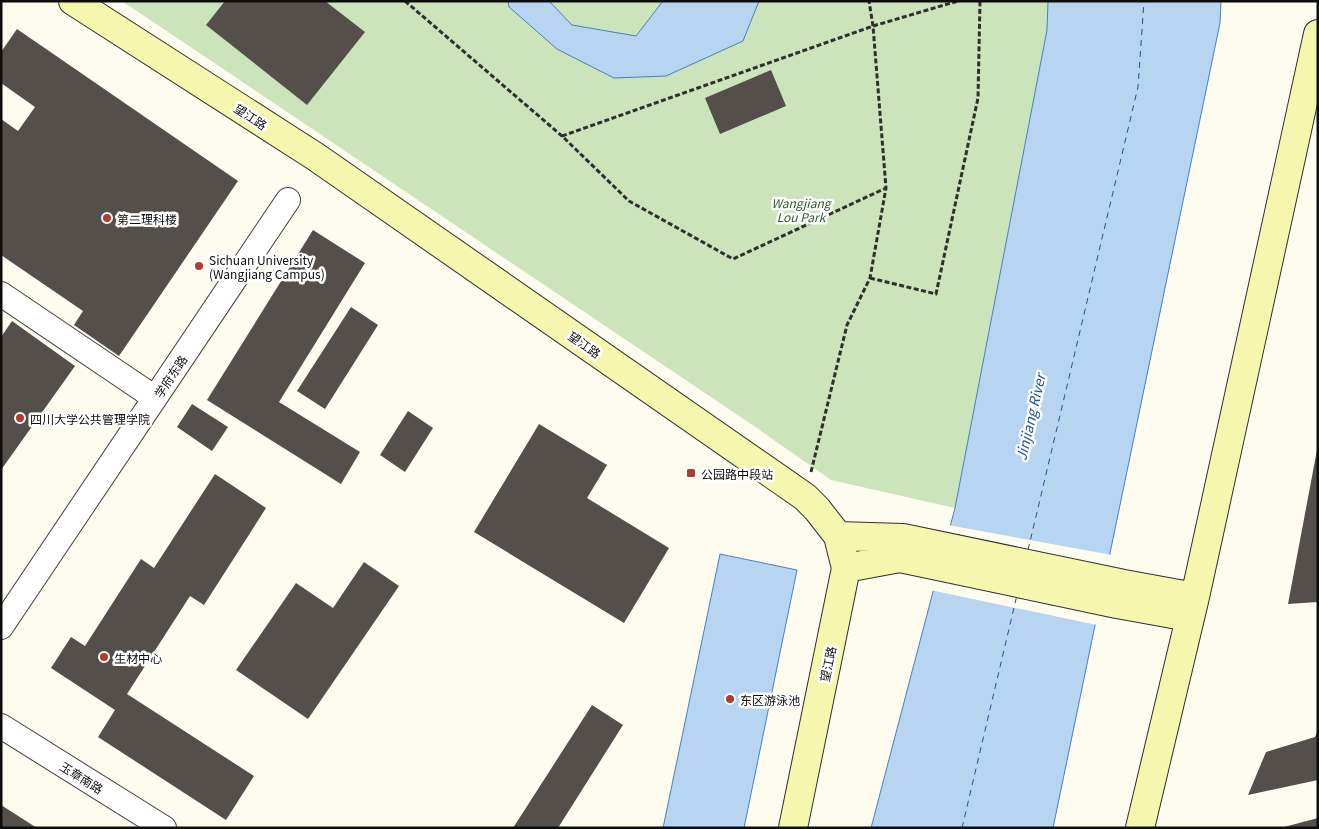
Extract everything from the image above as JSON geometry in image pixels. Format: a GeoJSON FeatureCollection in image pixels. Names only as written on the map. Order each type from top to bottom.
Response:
{"type":"FeatureCollection","features":[{"type":"Feature","properties":{"kind":"street","name":"望江路"},"geometry":{"type":"LineString","coordinates":[[73,1],[316,157],[805,497],[838,536],[846,568],[793,828]]}},
{"type":"Feature","properties":{"kind":"street"},"geometry":{"type":"LineString","coordinates":[[1140,828],[1192,607],[1318,34]]}},
{"type":"Feature","properties":{"kind":"street","name":"学府东路"},"geometry":{"type":"LineString","coordinates":[[1,627],[288,200]]}},
{"type":"Feature","properties":{"kind":"street"},"geometry":{"type":"LineString","coordinates":[[1,294],[155,398]]}},
{"type":"Feature","properties":{"kind":"street"},"geometry":{"type":"LineString","coordinates":[[838,536],[1192,607]]}},
{"type":"Feature","properties":{"kind":"street"},"geometry":{"type":"LineString","coordinates":[[846,568],[902,548]]}},
{"type":"Feature","properties":{"kind":"street","name":"玉章南路"},"geometry":{"type":"LineString","coordinates":[[1,726],[164,828]]}},
{"type":"Feature","properties":{"kind":"path"},"geometry":{"type":"LineString","coordinates":[[405,1],[562,136],[629,200],[733,259],[886,188]]}},
{"type":"Feature","properties":{"kind":"path"},"geometry":{"type":"LineString","coordinates":[[805,497],[847,325],[870,278],[886,188],[873,26],[869,1]]}},
{"type":"Feature","properties":{"kind":"path"},"geometry":{"type":"LineString","coordinates":[[562,136],[873,26],[958,1]]}},
{"type":"Feature","properties":{"kind":"path"},"geometry":{"type":"LineString","coordinates":[[870,278],[936,294],[978,98],[980,1]]}},
{"type":"Feature","properties":{"kind":"green space","name":"Wangjiang Lou Park"},"geometry":{"type":"Polygon","coordinates":[[[122,1],[1048,1],[1047,30],[955,508],[831,480],[751,424],[122,1]]]}},
{"type":"Feature","properties":{"kind":"water"},"geometry":{"type":"Polygon","coordinates":[[[508,1],[549,1],[572,25],[636,36],[663,1],[759,1],[743,41],[666,76],[614,78],[557,49],[509,7],[508,1]]]}},
{"type":"Feature","properties":{"kind":"water","name":"Jinjiang River"},"geometry":{"type":"Polygon","coordinates":[[[1048,1],[1221,1],[1220,23],[1053,828],[871,828],[955,508],[1047,30],[1048,1]]]}},
{"type":"Feature","properties":{"kind":"water","name":"东区游泳池"},"geometry":{"type":"Polygon","coordinates":[[[720,554],[797,570],[744,828],[663,828],[720,554]]]}},
{"type":"Feature","properties":{"kind":"pier"},"geometry":{"type":"Polygon","coordinates":[[[948,525],[1112,555],[1097,625],[930,590],[948,525]]]}},
{"type":"Feature","properties":{"kind":"building"},"geometry":{"type":"Polygon","coordinates":[[[225,1],[325,1],[365,32],[307,105],[206,25],[225,1]]]}},
{"type":"Feature","properties":{"kind":"building","name":"第二理科楼"},"geometry":{"type":"Polygon","coordinates":[[[17,29],[238,181],[119,356],[74,325],[83,311],[1,255],[1,119],[18,131],[35,107],[1,83],[1,52],[17,29]]]}},
{"type":"Feature","properties":{"kind":"building"},"geometry":{"type":"Polygon","coordinates":[[[771,70],[786,106],[720,134],[705,98],[771,70]]]}},
{"type":"Feature","properties":{"kind":"building"},"geometry":{"type":"Polygon","coordinates":[[[313,230],[365,263],[279,402],[360,452],[341,484],[207,400],[313,230]]]}},
{"type":"Feature","properties":{"kind":"building"},"geometry":{"type":"Polygon","coordinates":[[[351,307],[378,325],[325,409],[297,391],[351,307]]]}},
{"type":"Feature","properties":{"kind":"building","name":"四川大学公共管理学院"},"geometry":{"type":"Polygon","coordinates":[[[12,321],[75,366],[1,470],[1,337],[12,321]]]}},
{"type":"Feature","properties":{"kind":"building"},"geometry":{"type":"Polygon","coordinates":[[[192,404],[228,427],[212,451],[177,427],[192,404]]]}},
{"type":"Feature","properties":{"kind":"building"},"geometry":{"type":"Polygon","coordinates":[[[408,411],[433,428],[405,472],[380,455],[408,411]]]}},
{"type":"Feature","properties":{"kind":"building"},"geometry":{"type":"Polygon","coordinates":[[[539,424],[607,465],[587,498],[669,548],[624,623],[474,532],[539,424]]]}},
{"type":"Feature","properties":{"kind":"building"},"geometry":{"type":"Polygon","coordinates":[[[1317,450],[1318,602],[1288,604],[1317,450]]]}},
{"type":"Feature","properties":{"kind":"building","name":"生材中心"},"geometry":{"type":"Polygon","coordinates":[[[215,474],[266,508],[204,605],[190,596],[127,694],[254,776],[226,820],[98,737],[115,710],[51,668],[71,637],[85,646],[141,559],[154,568],[215,474]]]}},
{"type":"Feature","properties":{"kind":"building"},"geometry":{"type":"Polygon","coordinates":[[[364,562],[399,586],[308,719],[236,670],[296,583],[333,608],[364,562]]]}},
{"type":"Feature","properties":{"kind":"building"},"geometry":{"type":"Polygon","coordinates":[[[592,705],[623,725],[558,828],[513,828],[592,705]]]}},
{"type":"Feature","properties":{"kind":"building"},"geometry":{"type":"Polygon","coordinates":[[[1318,730],[1318,780],[1248,795],[1266,752],[1315,737],[1318,730]]]}},
{"type":"Feature","properties":{"kind":"building"},"geometry":{"type":"Polygon","coordinates":[[[1,805],[37,828],[1,828],[1,805]]]}},
{"type":"Feature","properties":{"kind":"building"},"geometry":{"type":"Polygon","coordinates":[[[1318,818],[1318,828],[1284,828],[1284,827],[1318,818]]]}},
{"type":"Feature","properties":{"kind":"ferry route"},"geometry":{"type":"LineString","coordinates":[[1028,550],[1138,87],[1144,1]]}},
{"type":"Feature","properties":{"kind":"ferry route"},"geometry":{"type":"LineString","coordinates":[[962,828],[1017,595]]}},
{"type":"Feature","properties":{"kind":"place","name":"第二理科楼"},"geometry":{"type":"Point","coordinates":[107,218]}},
{"type":"Feature","properties":{"kind":"place","name":"Sichuan University (Wangjiang Campus)"},"geometry":{"type":"Point","coordinates":[199,266]}},
{"type":"Feature","properties":{"kind":"place","name":"四川大学公共管理学院"},"geometry":{"type":"Point","coordinates":[20,418]}},
{"type":"Feature","properties":{"kind":"place","name":"公园路中段站"},"geometry":{"type":"Point","coordinates":[691,473]}},
{"type":"Feature","properties":{"kind":"place","name":"生材中心"},"geometry":{"type":"Point","coordinates":[104,657]}},
{"type":"Feature","properties":{"kind":"place","name":"东区游泳池"},"geometry":{"type":"Point","coordinates":[730,699]}}]}
